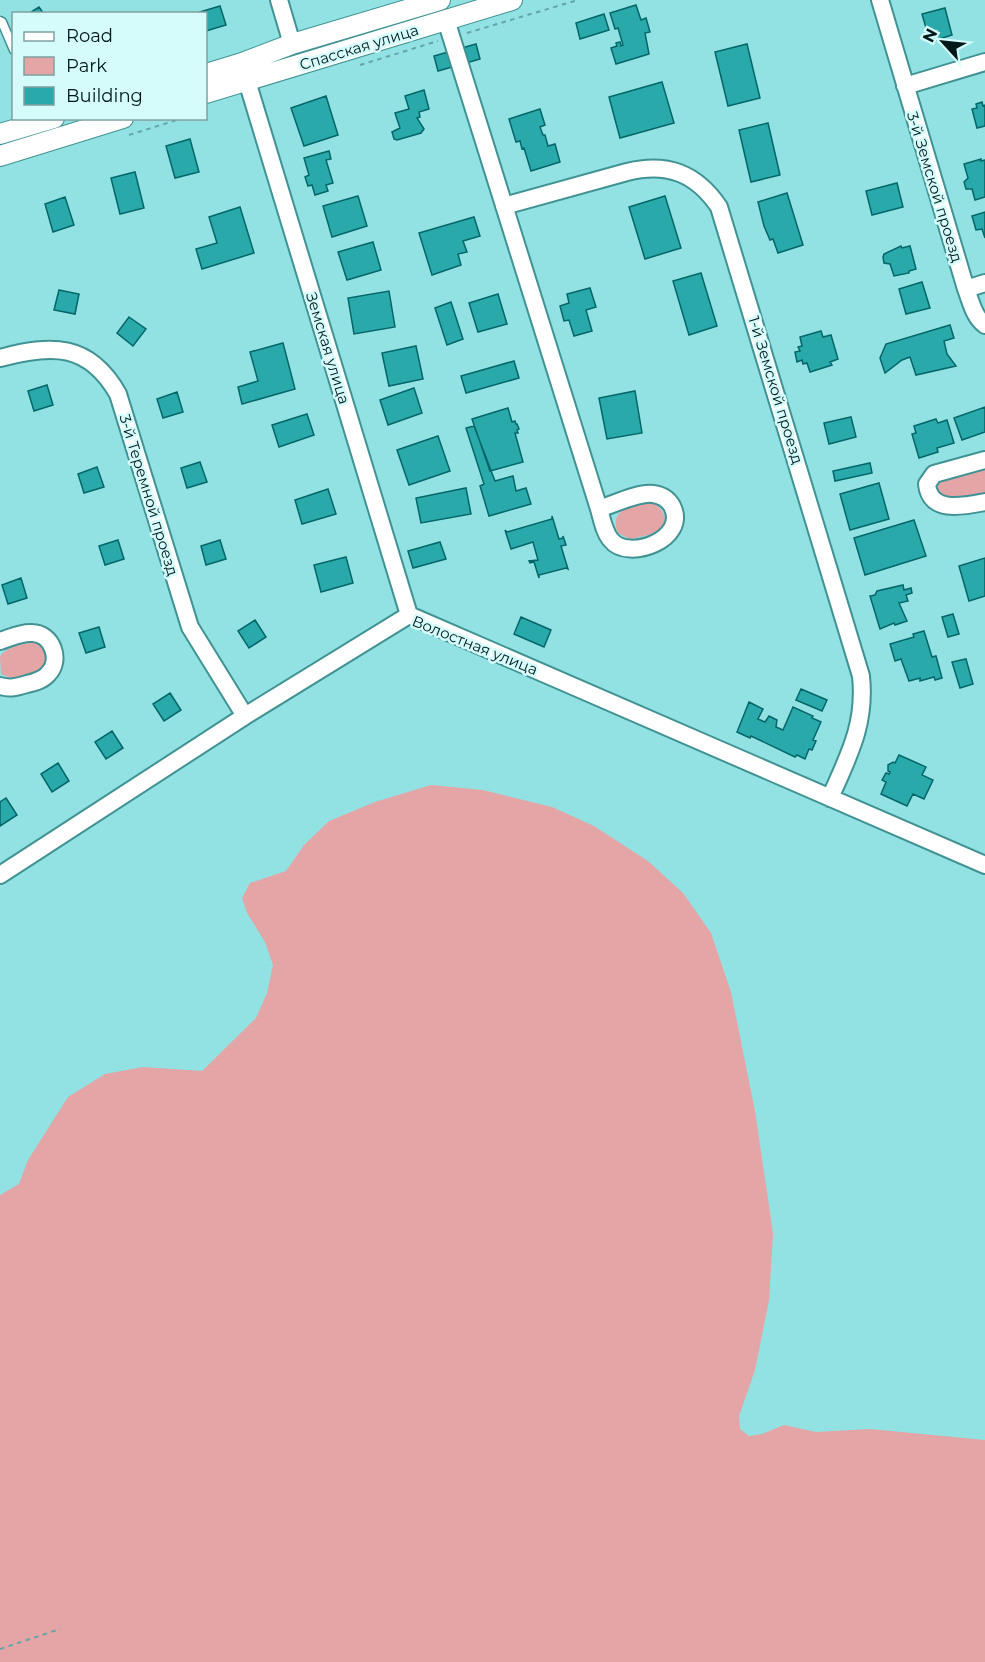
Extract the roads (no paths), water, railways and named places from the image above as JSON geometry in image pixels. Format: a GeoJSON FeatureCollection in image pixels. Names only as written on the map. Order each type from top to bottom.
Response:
{"type":"FeatureCollection","features":[{"type":"Feature","properties":{"kind":"street"},"geometry":{"type":"LineString","coordinates":[[279,0],[292,44]]}},
{"type":"Feature","properties":{"kind":"street","name":"Спасская улица"},"geometry":{"type":"LineString","coordinates":[[207,74],[292,44],[440,0]]}},
{"type":"Feature","properties":{"kind":"street","name":"Спасская улица"},"geometry":{"type":"LineString","coordinates":[[207,93],[449,28],[512,0]]}},
{"type":"Feature","properties":{"kind":"street","name":"3-й Земской проезд"},"geometry":{"type":"LineString","coordinates":[[880,0],[966,289],[975,313],[985,325]]}},
{"type":"Feature","properties":{"kind":"street"},"geometry":{"type":"LineString","coordinates":[[449,28],[599,509]]}},
{"type":"Feature","properties":{"kind":"street"},"geometry":{"type":"LineString","coordinates":[[905,86],[985,62]]}},
{"type":"Feature","properties":{"kind":"street","name":"Земская улица"},"geometry":{"type":"LineString","coordinates":[[247,81],[409,615]]}},
{"type":"Feature","properties":{"kind":"street"},"geometry":{"type":"LineString","coordinates":[[0,134],[45,120]]}},
{"type":"Feature","properties":{"kind":"street"},"geometry":{"type":"LineString","coordinates":[[0,156],[117,120]]}},
{"type":"Feature","properties":{"kind":"street","name":"1-й Земской проезд"},"geometry":{"type":"LineString","coordinates":[[504,206],[627,172],[657,168],[672,170],[687,176],[699,184],[719,207],[861,676],[863,702],[860,727],[830,798]]}},
{"type":"Feature","properties":{"kind":"street"},"geometry":{"type":"LineString","coordinates":[[966,289],[985,283]]}},
{"type":"Feature","properties":{"kind":"street","name":"3-й Теремной проезд"},"geometry":{"type":"LineString","coordinates":[[0,358],[40,349],[67,351],[92,363],[111,382],[118,394],[190,627],[245,716]]}},
{"type":"Feature","properties":{"kind":"street"},"geometry":{"type":"LineString","coordinates":[[985,460],[934,474],[927,484],[929,495],[938,503],[952,507],[985,502]]}},
{"type":"Feature","properties":{"kind":"street","name":"Волостная улица"},"geometry":{"type":"LineString","coordinates":[[0,875],[245,716],[409,615],[985,865]]}},
{"type":"Feature","properties":{"kind":"street"},"geometry":{"type":"LineString","coordinates":[[0,641],[32,633],[41,635],[49,640],[54,649],[55,658],[53,668],[39,680],[18,687],[0,686]]}},
{"type":"Feature","properties":{"kind":"lane"},"geometry":{"type":"LineString","coordinates":[[0,21],[12,45]]}}]}
